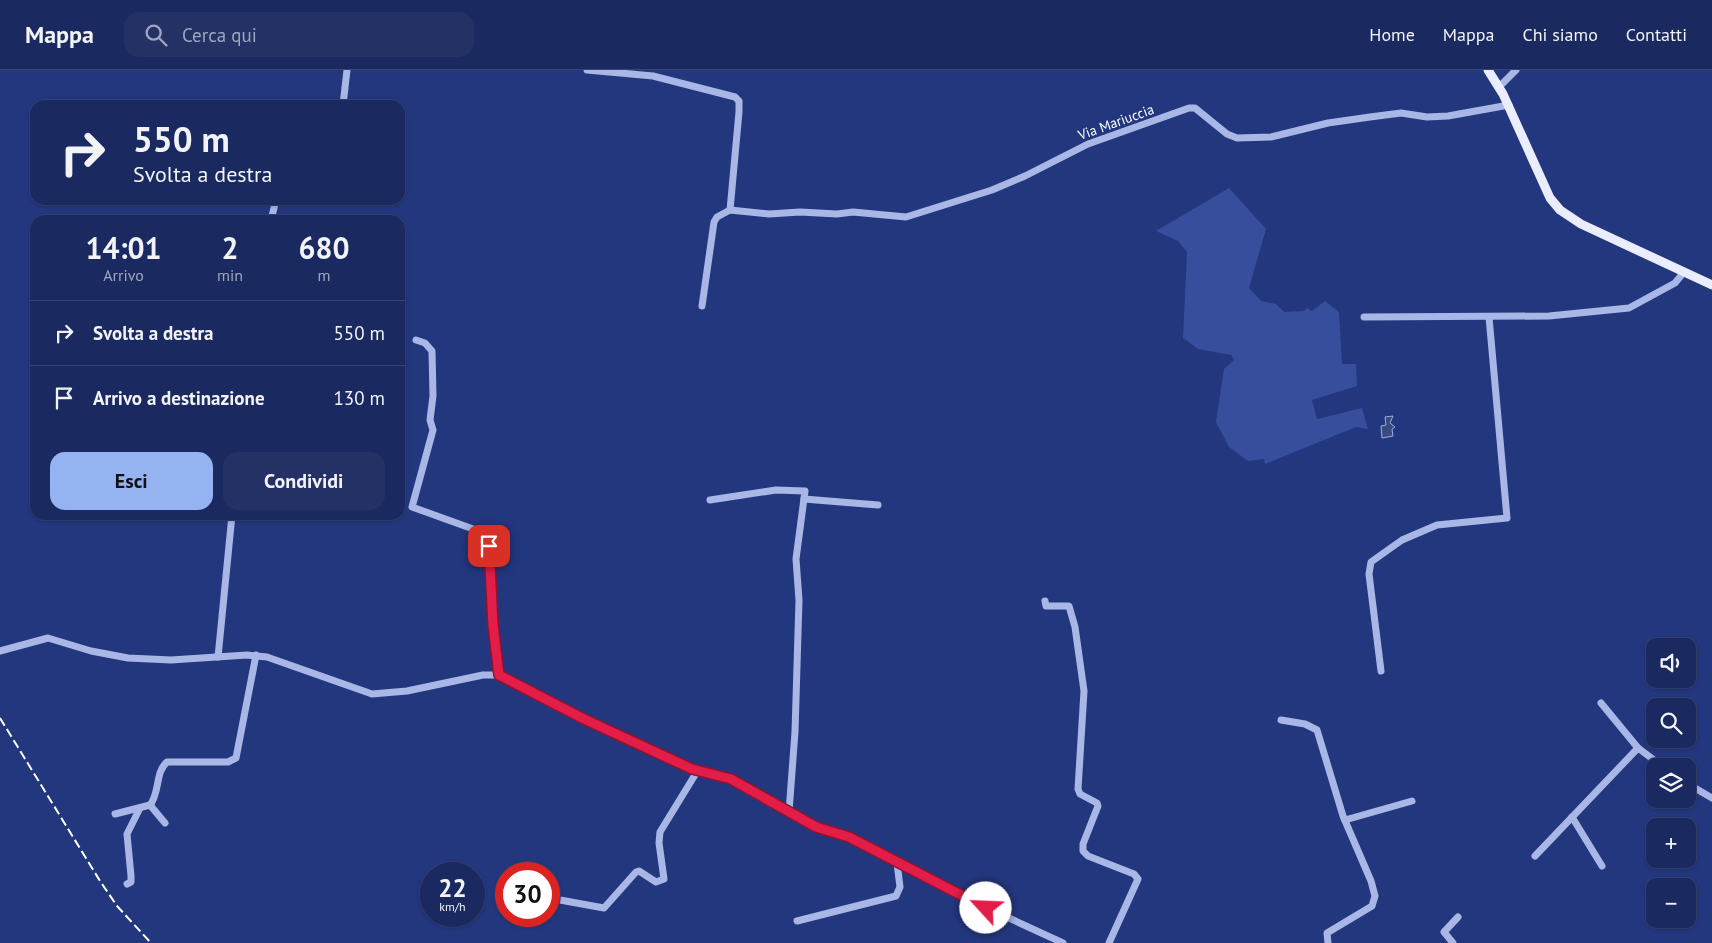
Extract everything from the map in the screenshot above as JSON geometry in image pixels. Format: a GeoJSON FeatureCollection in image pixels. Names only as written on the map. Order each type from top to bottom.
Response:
{"type":"FeatureCollection","features":[{"type":"Feature","properties":{"kind":"main road"},"geometry":{"type":"LineString","coordinates":[[1488,70],[1509,105],[1550,198],[1560,210],[1581,224],[1712,285]]}},
{"type":"Feature","properties":{"kind":"street"},"geometry":{"type":"LineString","coordinates":[[344,100],[347,70]]}},
{"type":"Feature","properties":{"kind":"street"},"geometry":{"type":"LineString","coordinates":[[587,70],[653,76],[735,97],[740,106],[730,210],[717,217],[714,222],[702,306]]}},
{"type":"Feature","properties":{"kind":"street"},"geometry":{"type":"LineString","coordinates":[[1499,87],[1516,70]]}},
{"type":"Feature","properties":{"kind":"street","name":"Via Mariuccia"},"geometry":{"type":"LineString","coordinates":[[730,210],[769,214],[800,212],[836,214],[853,212],[906,217],[992,190],[1025,176],[1088,144],[1189,108],[1195,108],[1227,134],[1237,138],[1271,136],[1328,123],[1402,113],[1427,117],[1448,116],[1509,105]]}},
{"type":"Feature","properties":{"kind":"street"},"geometry":{"type":"LineString","coordinates":[[1364,317],[1549,316],[1629,308],[1675,283],[1684,272]]}},
{"type":"Feature","properties":{"kind":"street"},"geometry":{"type":"LineString","coordinates":[[1381,671],[1369,574],[1371,562],[1402,540],[1437,525],[1507,518],[1489,317]]}},
{"type":"Feature","properties":{"kind":"street"},"geometry":{"type":"LineString","coordinates":[[416,340],[429,345],[432,353],[430,420],[433,430],[412,507],[488,534],[493,625],[499,675]]}},
{"type":"Feature","properties":{"kind":"street"},"geometry":{"type":"LineString","coordinates":[[710,500],[776,490],[805,491],[796,559],[799,606],[795,732],[789,812]]}},
{"type":"Feature","properties":{"kind":"street"},"geometry":{"type":"LineString","coordinates":[[804,499],[878,505]]}},
{"type":"Feature","properties":{"kind":"street"},"geometry":{"type":"LineString","coordinates":[[218,657],[232,520]]}},
{"type":"Feature","properties":{"kind":"street"},"geometry":{"type":"LineString","coordinates":[[1045,601],[1046,606],[1069,606],[1075,627],[1084,691],[1078,789],[1080,794],[1097,803],[1098,806],[1083,844],[1083,851],[1088,856],[1134,874],[1138,879],[1109,943]]}},
{"type":"Feature","properties":{"kind":"street"},"geometry":{"type":"LineString","coordinates":[[0,651],[48,638],[91,651],[128,658],[171,660],[256,655],[372,694],[407,691],[483,675],[499,675],[584,719],[698,770],[731,779],[816,827],[849,837],[956,894],[1063,943]]}},
{"type":"Feature","properties":{"kind":"street"},"geometry":{"type":"LineString","coordinates":[[115,814],[150,805],[154,799],[161,769],[167,762],[228,762],[236,758],[256,655]]}},
{"type":"Feature","properties":{"kind":"street"},"geometry":{"type":"LineString","coordinates":[[1600,703],[1638,748],[1651,758]]}},
{"type":"Feature","properties":{"kind":"street"},"geometry":{"type":"LineString","coordinates":[[1281,720],[1305,724],[1317,730],[1345,820],[1371,881],[1374,900],[1371,907],[1327,933],[1328,943]]}},
{"type":"Feature","properties":{"kind":"street"},"geometry":{"type":"LineString","coordinates":[[1535,856],[1638,748]]}},
{"type":"Feature","properties":{"kind":"street"},"geometry":{"type":"LineString","coordinates":[[560,900],[604,908],[636,872],[640,871],[656,882],[664,879],[659,843],[660,832],[698,770]]}},
{"type":"Feature","properties":{"kind":"street"},"geometry":{"type":"LineString","coordinates":[[1696,789],[1712,798]]}},
{"type":"Feature","properties":{"kind":"street"},"geometry":{"type":"LineString","coordinates":[[1345,820],[1412,801]]}},
{"type":"Feature","properties":{"kind":"street"},"geometry":{"type":"LineString","coordinates":[[150,805],[165,823]]}},
{"type":"Feature","properties":{"kind":"street"},"geometry":{"type":"LineString","coordinates":[[127,884],[131,882],[131,876],[127,834],[140,808]]}},
{"type":"Feature","properties":{"kind":"street"},"geometry":{"type":"LineString","coordinates":[[1572,817],[1602,866]]}},
{"type":"Feature","properties":{"kind":"street"},"geometry":{"type":"LineString","coordinates":[[797,921],[896,896],[899,894],[900,887],[897,863]]}},
{"type":"Feature","properties":{"kind":"street"},"geometry":{"type":"LineString","coordinates":[[1453,943],[1444,932],[1458,917]]}},
{"type":"Feature","properties":{"kind":"shaded area"},"geometry":{"type":"Polygon","coordinates":[[[1229,188],[1266,229],[1249,288],[1261,301],[1276,304],[1284,312],[1304,311],[1307,308],[1312,311],[1325,301],[1339,312],[1342,364],[1356,364],[1357,386],[1312,400],[1317,419],[1362,408],[1368,429],[1356,427],[1265,464],[1264,459],[1248,461],[1229,447],[1216,422],[1224,369],[1234,360],[1231,355],[1198,349],[1183,338],[1187,252],[1178,241],[1156,231],[1229,188]]]}},
{"type":"Feature","properties":{"kind":"shaded area"},"geometry":{"type":"Polygon","coordinates":[[[1393,416],[1390,423],[1395,427],[1392,429],[1393,436],[1382,438],[1381,426],[1386,425],[1385,417],[1393,416]]]}},
{"type":"Feature","properties":{"kind":"railway"},"geometry":{"type":"LineString","coordinates":[[0,718],[100,881],[117,906],[151,943]]}},
{"type":"Feature","properties":{"kind":"route"},"geometry":{"type":"LineString","coordinates":[[489,546],[489,574],[496,670],[499,675],[584,719],[692,769],[731,779],[816,827],[849,837],[986,908]]}}]}
